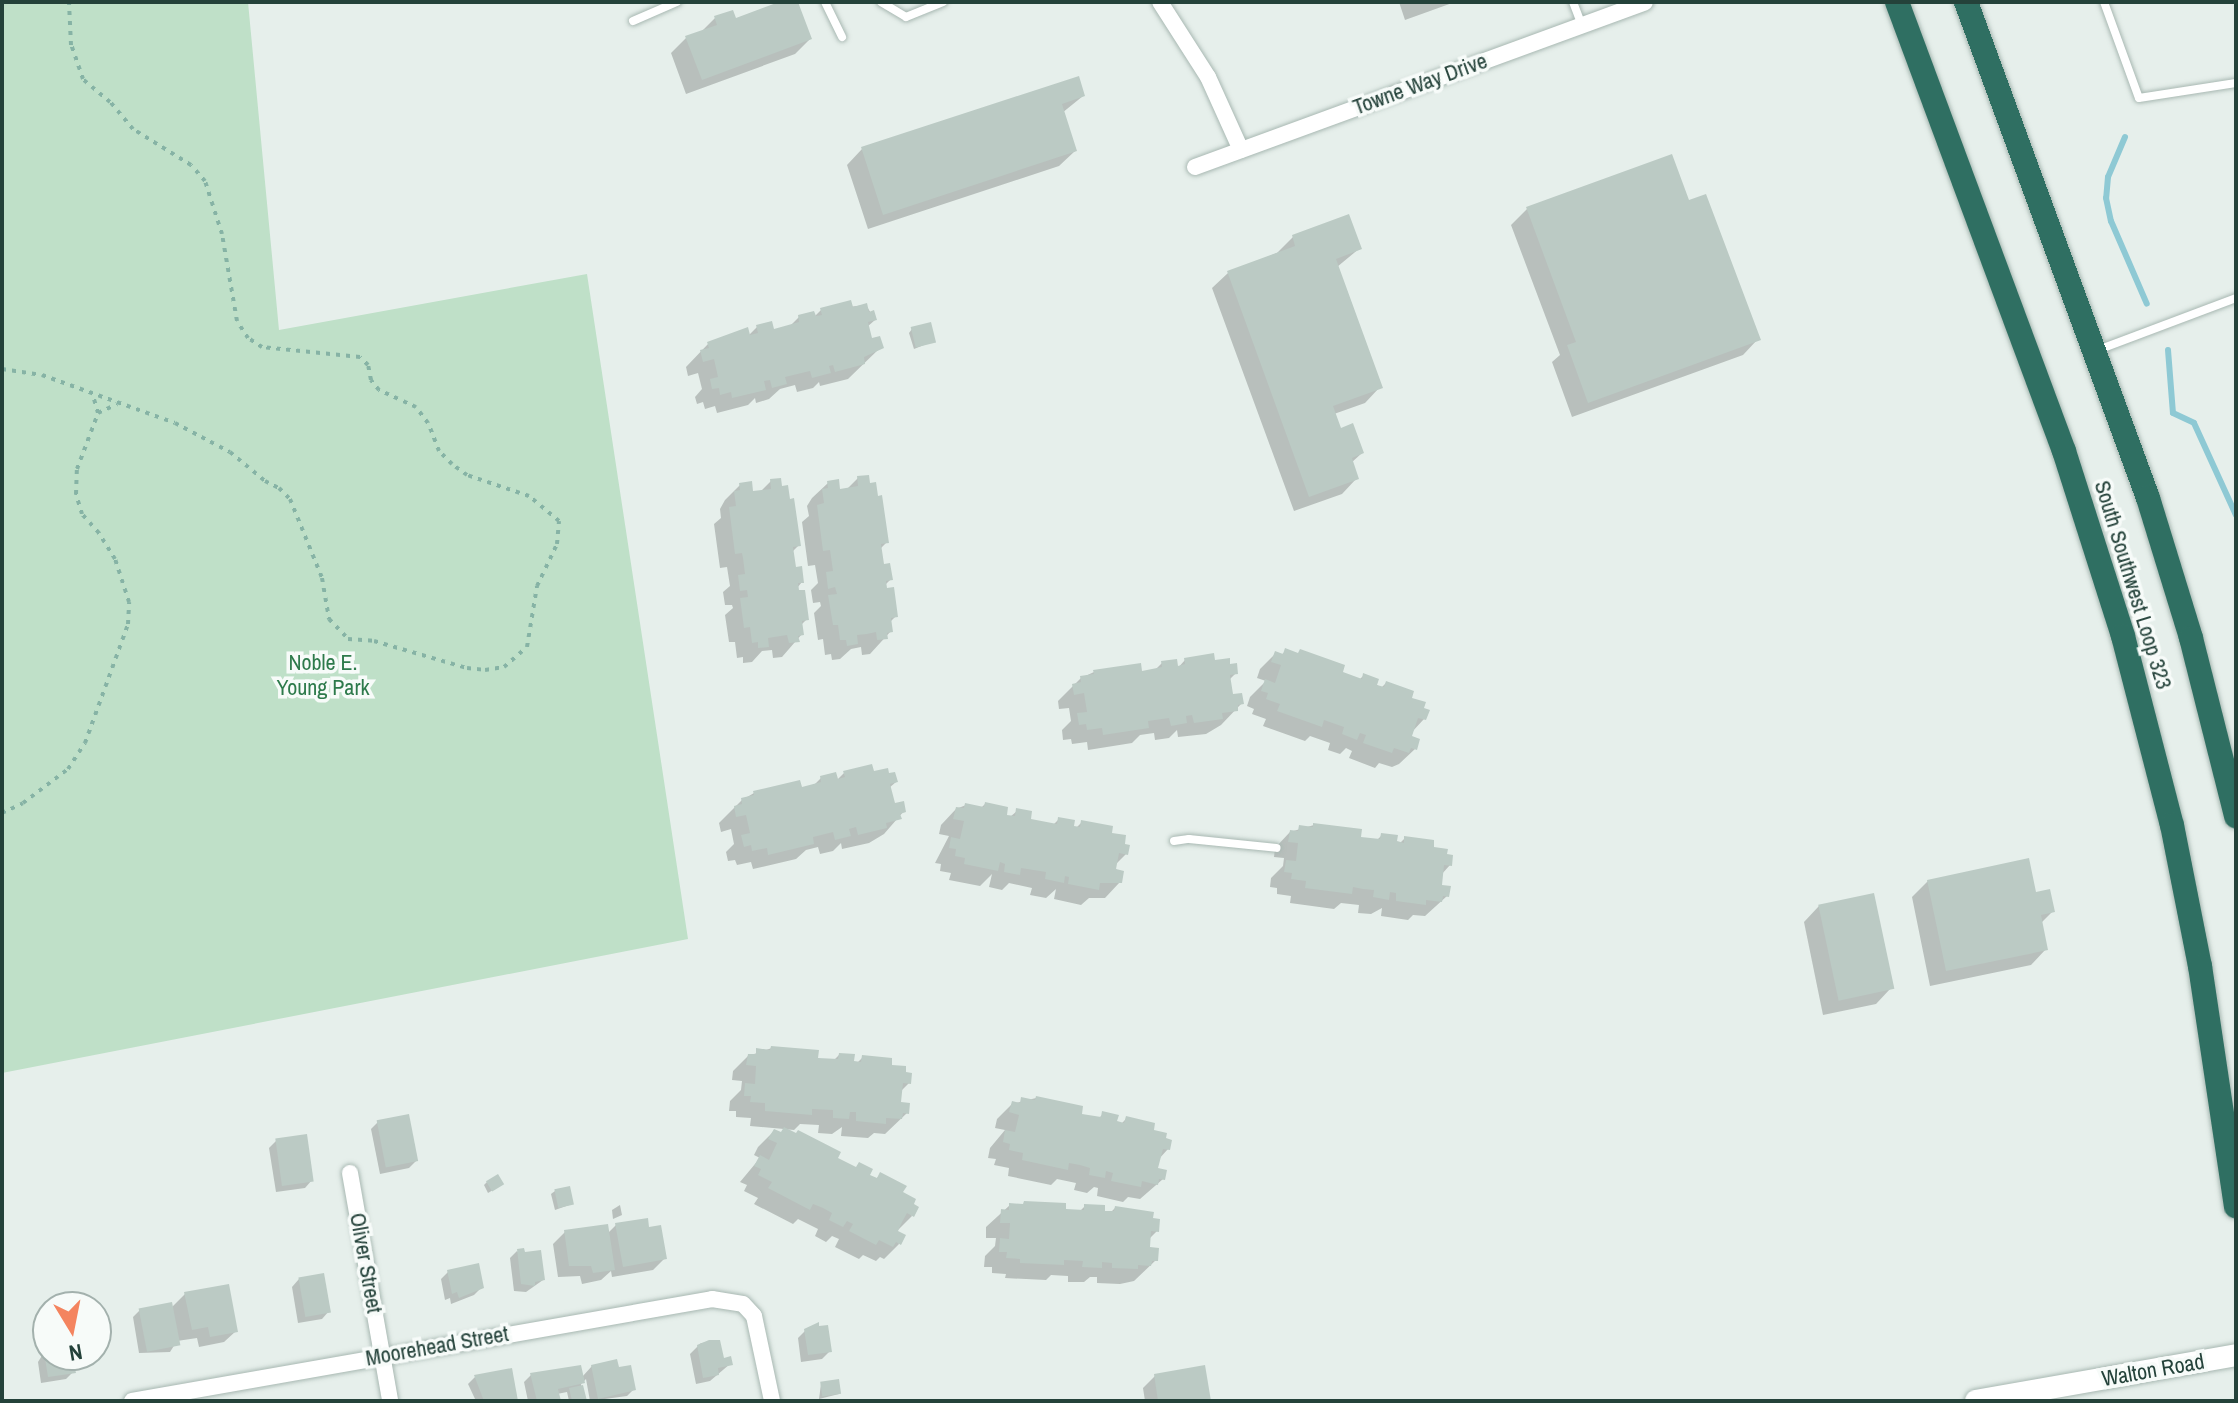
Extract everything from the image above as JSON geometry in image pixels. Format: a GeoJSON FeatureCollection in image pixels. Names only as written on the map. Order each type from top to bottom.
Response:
{"type":"FeatureCollection","features":[{"type":"Feature","properties":{"kind":"highway","name":"South Southwest Loop 323"},"geometry":{"type":"LineString","coordinates":[[1897,2],[2064,451],[2123,636],[2172,825],[2200,966],[2236,1206]]}},
{"type":"Feature","properties":{"kind":"highway","name":"South Southwest Loop 323"},"geometry":{"type":"LineString","coordinates":[[1966,2],[2169,565],[2236,816]]}},
{"type":"Feature","properties":{"kind":"street"},"geometry":{"type":"LineString","coordinates":[[1160,2],[1208,77],[1241,150]]}},
{"type":"Feature","properties":{"kind":"street","name":"Towne Way Drive"},"geometry":{"type":"LineString","coordinates":[[1195,167],[1645,2]]}},
{"type":"Feature","properties":{"kind":"street","name":"Oliver Street"},"geometry":{"type":"LineString","coordinates":[[350,1173],[390,1401]]}},
{"type":"Feature","properties":{"kind":"street","name":"Moorehead Street"},"geometry":{"type":"LineString","coordinates":[[132,1401],[712,1299],[743,1304],[754,1316],[772,1401]]}},
{"type":"Feature","properties":{"kind":"street","name":"Walton Road"},"geometry":{"type":"LineString","coordinates":[[1976,1401],[2236,1355]]}},
{"type":"Feature","properties":{"kind":"lane"},"geometry":{"type":"LineString","coordinates":[[633,21],[677,2]]}},
{"type":"Feature","properties":{"kind":"lane"},"geometry":{"type":"LineString","coordinates":[[825,2],[842,37]]}},
{"type":"Feature","properties":{"kind":"lane"},"geometry":{"type":"LineString","coordinates":[[881,2],[906,17],[943,2]]}},
{"type":"Feature","properties":{"kind":"lane"},"geometry":{"type":"LineString","coordinates":[[1573,2],[1582,25]]}},
{"type":"Feature","properties":{"kind":"lane"},"geometry":{"type":"LineString","coordinates":[[2104,2],[2139,98],[2236,83]]}},
{"type":"Feature","properties":{"kind":"lane"},"geometry":{"type":"LineString","coordinates":[[2094,351],[2236,298]]}},
{"type":"Feature","properties":{"kind":"lane"},"geometry":{"type":"LineString","coordinates":[[1174,841],[1189,839],[1277,848]]}},
{"type":"Feature","properties":{"kind":"path"},"geometry":{"type":"LineString","coordinates":[[2,369],[42,375],[205,437],[285,493],[297,513],[322,578],[329,619],[337,631],[348,639],[374,641],[467,668],[485,670],[504,667],[527,647],[537,586],[557,544],[559,521],[529,496],[467,475],[452,464],[439,451],[428,423],[416,407],[379,390],[371,380],[368,365],[360,357],[337,352],[262,347],[248,338],[237,321],[222,234],[205,181],[191,165],[133,129],[110,102],[83,79],[71,45],[69,2]]}},
{"type":"Feature","properties":{"kind":"path"},"geometry":{"type":"LineString","coordinates":[[2,813],[23,803],[68,769],[85,743],[128,624],[129,602],[115,559],[99,533],[82,514],[76,494],[77,469],[98,413],[93,395]]}},
{"type":"Feature","properties":{"kind":"path"},"geometry":{"type":"LineString","coordinates":[[98,413],[117,404]]}},
{"type":"Feature","properties":{"kind":"green space","name":"Noble E. Young Park"},"geometry":{"type":"Polygon","coordinates":[[[2,2],[248,2],[279,330],[587,274],[688,939],[2,1073],[2,2]]]}},
{"type":"Feature","properties":{"kind":"building"},"geometry":{"type":"Polygon","coordinates":[[[779,2],[798,2],[812,39],[702,80],[685,36],[717,25],[714,16],[733,10],[736,18],[779,2]]]}},
{"type":"Feature","properties":{"kind":"building"},"geometry":{"type":"Polygon","coordinates":[[[1079,76],[1085,96],[1062,104],[1077,151],[883,215],[861,147],[1079,76]]]}},
{"type":"Feature","properties":{"kind":"building"},"geometry":{"type":"Polygon","coordinates":[[[1672,154],[1689,200],[1706,194],[1761,340],[1588,403],[1567,345],[1576,342],[1526,207],[1672,154]]]}},
{"type":"Feature","properties":{"kind":"building"},"geometry":{"type":"Polygon","coordinates":[[[1349,214],[1362,249],[1336,259],[1383,388],[1333,406],[1341,428],[1353,423],[1364,453],[1352,458],[1359,479],[1309,497],[1227,271],[1295,246],[1292,235],[1349,214]]]}},
{"type":"Feature","properties":{"kind":"building"},"geometry":{"type":"Polygon","coordinates":[[[851,300],[853,307],[867,303],[869,312],[874,310],[877,320],[868,322],[872,338],[880,336],[884,348],[864,357],[865,364],[835,372],[833,365],[829,366],[831,373],[812,378],[810,371],[785,377],[787,384],[772,388],[770,380],[764,381],[766,390],[732,398],[731,392],[720,395],[719,388],[712,389],[710,379],[718,377],[714,359],[703,362],[700,350],[709,348],[707,342],[748,327],[750,335],[758,333],[756,325],[772,321],[774,329],[799,322],[798,315],[814,311],[816,316],[822,315],[820,308],[851,300]]]}},
{"type":"Feature","properties":{"kind":"building"},"geometry":{"type":"Polygon","coordinates":[[[931,322],[936,342],[916,347],[911,327],[931,322]]]}},
{"type":"Feature","properties":{"kind":"building"},"geometry":{"type":"Polygon","coordinates":[[[869,475],[870,483],[876,482],[878,496],[882,495],[889,543],[881,544],[884,564],[890,563],[893,580],[886,581],[887,588],[894,587],[898,617],[891,618],[893,632],[887,633],[888,639],[877,640],[876,632],[857,635],[858,644],[847,646],[846,640],[840,640],[838,625],[833,625],[828,595],[837,594],[835,587],[828,589],[826,572],[833,571],[830,550],[823,551],[817,505],[824,503],[822,489],[828,488],[827,481],[839,479],[840,489],[858,486],[857,476],[869,475]]]}},
{"type":"Feature","properties":{"kind":"building"},"geometry":{"type":"Polygon","coordinates":[[[781,478],[782,486],[788,485],[790,499],[794,498],[801,546],[793,547],[796,567],[802,566],[804,583],[798,583],[799,590],[805,590],[809,620],[802,621],[804,635],[798,636],[800,642],[789,643],[787,635],[768,638],[769,647],[758,648],[758,642],[752,643],[750,627],[744,628],[740,598],[748,597],[747,590],[740,591],[738,575],[745,574],[743,558],[742,553],[735,554],[729,507],[736,506],[734,491],[740,490],[739,483],[752,481],[753,491],[771,489],[770,479],[781,478]]]}},
{"type":"Feature","properties":{"kind":"building"},"geometry":{"type":"Polygon","coordinates":[[[1285,648],[1298,653],[1300,649],[1345,665],[1343,672],[1362,679],[1363,673],[1379,679],[1377,685],[1384,687],[1386,681],[1414,691],[1412,698],[1426,702],[1424,708],[1430,710],[1426,720],[1418,718],[1412,736],[1420,739],[1417,750],[1411,748],[1409,753],[1394,748],[1392,753],[1363,743],[1366,735],[1360,733],[1357,740],[1342,734],[1344,727],[1324,720],[1322,727],[1277,711],[1280,704],[1266,699],[1268,693],[1261,691],[1265,679],[1275,683],[1281,665],[1271,662],[1275,651],[1283,654],[1285,648]]]}},
{"type":"Feature","properties":{"kind":"building"},"geometry":{"type":"Polygon","coordinates":[[[1214,653],[1215,660],[1230,658],[1230,664],[1237,663],[1238,674],[1230,675],[1233,694],[1242,693],[1244,704],[1238,705],[1238,711],[1222,713],[1223,719],[1194,723],[1192,715],[1186,716],[1187,723],[1171,726],[1169,718],[1148,721],[1149,728],[1103,735],[1102,728],[1087,730],[1086,724],[1079,725],[1077,713],[1087,712],[1084,693],[1074,695],[1072,684],[1081,682],[1080,676],[1094,674],[1093,670],[1141,663],[1142,671],[1162,667],[1161,661],[1177,659],[1178,666],[1185,664],[1184,658],[1214,653]]]}},
{"type":"Feature","properties":{"kind":"building"},"geometry":{"type":"Polygon","coordinates":[[[872,764],[874,771],[888,768],[889,773],[895,772],[898,782],[890,784],[895,803],[904,801],[906,812],[900,814],[902,819],[886,823],[887,828],[858,835],[856,827],[849,829],[851,836],[835,840],[833,832],[813,837],[814,844],[768,855],[767,848],[752,851],[751,845],[744,847],[741,835],[750,833],[746,815],[736,817],[734,806],[742,804],[741,798],[754,795],[753,791],[800,780],[802,787],[821,782],[820,776],[836,772],[838,779],[845,777],[843,771],[872,764]]]}},
{"type":"Feature","properties":{"kind":"building"},"geometry":{"type":"Polygon","coordinates":[[[985,802],[1008,807],[1007,815],[1015,816],[1016,808],[1032,811],[1031,819],[1057,824],[1058,817],[1075,820],[1074,826],[1080,827],[1081,820],[1113,826],[1112,833],[1126,835],[1125,844],[1130,845],[1128,855],[1119,853],[1116,869],[1124,871],[1122,883],[1100,883],[1099,890],[1068,884],[1069,877],[1065,876],[1064,883],[1045,879],[1046,872],[1021,868],[1020,875],[1004,872],[1005,864],[1000,862],[998,871],[964,864],[965,858],[955,856],[956,849],[949,848],[951,837],[960,839],[964,821],[953,819],[956,807],[964,808],[965,803],[984,807],[985,802]]]}},
{"type":"Feature","properties":{"kind":"building"},"geometry":{"type":"Polygon","coordinates":[[[1313,823],[1362,829],[1361,837],[1380,839],[1381,833],[1398,835],[1397,841],[1404,843],[1404,836],[1434,840],[1434,847],[1448,849],[1447,854],[1453,855],[1452,866],[1444,865],[1442,885],[1451,886],[1449,897],[1443,896],[1442,902],[1426,900],[1426,905],[1396,901],[1396,893],[1390,892],[1389,900],[1373,897],[1374,890],[1353,887],[1352,894],[1305,888],[1306,881],[1291,879],[1292,873],[1284,872],[1286,860],[1296,861],[1298,843],[1288,842],[1290,830],[1298,831],[1299,825],[1313,827],[1313,823]]]}},
{"type":"Feature","properties":{"kind":"building"},"geometry":{"type":"Polygon","coordinates":[[[2029,858],[2036,892],[2050,889],[2055,912],[2041,915],[2048,950],[1946,971],[1927,880],[2029,858]]]}},
{"type":"Feature","properties":{"kind":"building"},"geometry":{"type":"Polygon","coordinates":[[[1874,893],[1894,989],[1839,1001],[1818,905],[1874,893]]]}},
{"type":"Feature","properties":{"kind":"building"},"geometry":{"type":"Polygon","coordinates":[[[771,1046],[819,1050],[818,1058],[838,1059],[839,1053],[855,1054],[854,1061],[861,1062],[862,1055],[892,1058],[892,1065],[906,1066],[906,1072],[912,1073],[911,1084],[903,1083],[901,1102],[910,1103],[909,1114],[903,1113],[902,1119],[886,1118],[886,1124],[856,1121],[856,1112],[850,1112],[849,1119],[833,1118],[833,1110],[812,1109],[812,1115],[765,1111],[765,1103],[750,1102],[751,1096],[744,1096],[745,1083],[755,1084],[756,1066],[746,1065],[748,1054],[756,1054],[756,1048],[770,1050],[771,1046]]]}},
{"type":"Feature","properties":{"kind":"building"},"geometry":{"type":"Polygon","coordinates":[[[1036,1096],[1083,1106],[1082,1114],[1101,1117],[1102,1111],[1119,1115],[1117,1121],[1124,1123],[1126,1116],[1155,1123],[1154,1130],[1167,1133],[1166,1138],[1172,1140],[1170,1150],[1163,1149],[1158,1168],[1167,1170],[1165,1180],[1159,1179],[1158,1185],[1142,1181],[1141,1187],[1111,1181],[1113,1173],[1106,1171],[1105,1178],[1089,1175],[1090,1168],[1080,1165],[1069,1163],[1068,1170],[1022,1160],[1023,1153],[1009,1150],[1010,1144],[1003,1142],[1005,1130],[1015,1132],[1019,1115],[1009,1112],[1012,1101],[1020,1103],[1021,1097],[1035,1100],[1036,1096]]]}},
{"type":"Feature","properties":{"kind":"building"},"geometry":{"type":"Polygon","coordinates":[[[409,1114],[418,1161],[386,1167],[377,1120],[409,1114]]]}},
{"type":"Feature","properties":{"kind":"building"},"geometry":{"type":"Polygon","coordinates":[[[784,1127],[796,1133],[798,1130],[841,1152],[838,1158],[856,1167],[859,1162],[873,1169],[870,1175],[877,1178],[880,1172],[907,1186],[903,1192],[916,1199],[914,1204],[919,1207],[914,1217],[907,1213],[902,1222],[898,1231],[906,1235],[901,1245],[896,1242],[893,1247],[879,1240],[876,1245],[849,1231],[853,1224],[847,1221],[843,1227],[829,1220],[832,1213],[823,1208],[813,1204],[810,1210],[768,1188],[772,1182],[758,1175],[761,1169],[754,1166],[760,1155],[769,1160],[777,1143],[768,1139],[774,1129],[781,1132],[784,1127]]]}},
{"type":"Feature","properties":{"kind":"building"},"geometry":{"type":"Polygon","coordinates":[[[307,1134],[314,1182],[282,1186],[275,1138],[307,1134]]]}},
{"type":"Feature","properties":{"kind":"building"},"geometry":{"type":"Polygon","coordinates":[[[498,1174],[504,1184],[492,1191],[486,1181],[498,1174]]]}},
{"type":"Feature","properties":{"kind":"building"},"geometry":{"type":"Polygon","coordinates":[[[570,1186],[574,1205],[558,1208],[554,1189],[570,1186]]]}},
{"type":"Feature","properties":{"kind":"building"},"geometry":{"type":"Polygon","coordinates":[[[1024,1201],[1066,1203],[1066,1209],[1084,1210],[1084,1204],[1105,1205],[1105,1211],[1114,1211],[1115,1206],[1154,1212],[1153,1218],[1160,1219],[1159,1232],[1151,1231],[1150,1247],[1159,1248],[1158,1261],[1152,1261],[1151,1266],[1138,1265],[1138,1269],[1112,1268],[1112,1263],[1102,1262],[1102,1268],[1082,1267],[1083,1261],[1064,1260],[1064,1265],[1020,1263],[1020,1259],[1006,1258],[1007,1252],[999,1252],[1000,1238],[1009,1239],[1010,1223],[1000,1223],[1001,1209],[1009,1210],[1009,1203],[1023,1204],[1024,1201]]]}},
{"type":"Feature","properties":{"kind":"building"},"geometry":{"type":"Polygon","coordinates":[[[648,1218],[649,1227],[661,1225],[667,1259],[623,1267],[615,1223],[648,1218]]]}},
{"type":"Feature","properties":{"kind":"building"},"geometry":{"type":"Polygon","coordinates":[[[608,1224],[615,1270],[593,1273],[591,1266],[569,1266],[564,1230],[608,1224]]]}},
{"type":"Feature","properties":{"kind":"building"},"geometry":{"type":"Polygon","coordinates":[[[524,1248],[525,1252],[541,1250],[545,1280],[535,1282],[535,1286],[521,1284],[517,1249],[524,1248]]]}},
{"type":"Feature","properties":{"kind":"building"},"geometry":{"type":"Polygon","coordinates":[[[479,1263],[484,1288],[459,1298],[457,1292],[452,1294],[447,1270],[479,1263]]]}},
{"type":"Feature","properties":{"kind":"building"},"geometry":{"type":"Polygon","coordinates":[[[324,1273],[331,1312],[305,1317],[298,1278],[324,1273]]]}},
{"type":"Feature","properties":{"kind":"building"},"geometry":{"type":"Polygon","coordinates":[[[229,1284],[238,1332],[210,1337],[208,1327],[192,1330],[184,1292],[229,1284]]]}},
{"type":"Feature","properties":{"kind":"building"},"geometry":{"type":"Polygon","coordinates":[[[172,1302],[180,1345],[147,1352],[139,1308],[172,1302]]]}},
{"type":"Feature","properties":{"kind":"building"},"geometry":{"type":"Polygon","coordinates":[[[819,1322],[819,1326],[828,1325],[832,1352],[808,1355],[804,1329],[819,1322]]]}},
{"type":"Feature","properties":{"kind":"building"},"geometry":{"type":"Polygon","coordinates":[[[720,1340],[724,1358],[731,1356],[733,1365],[718,1368],[719,1375],[703,1378],[697,1345],[720,1340]]]}},
{"type":"Feature","properties":{"kind":"building"},"geometry":{"type":"Polygon","coordinates":[[[617,1359],[619,1367],[631,1365],[636,1390],[598,1399],[591,1365],[617,1359]]]}},
{"type":"Feature","properties":{"kind":"building"},"geometry":{"type":"Polygon","coordinates":[[[581,1365],[585,1383],[558,1389],[561,1401],[537,1401],[530,1373],[581,1365]]]}},
{"type":"Feature","properties":{"kind":"building"},"geometry":{"type":"Polygon","coordinates":[[[1205,1365],[1211,1401],[1158,1401],[1154,1374],[1205,1365]]]}},
{"type":"Feature","properties":{"kind":"building"},"geometry":{"type":"Polygon","coordinates":[[[512,1368],[518,1401],[484,1401],[474,1375],[512,1368]]]}},
{"type":"Feature","properties":{"kind":"building"},"geometry":{"type":"Polygon","coordinates":[[[47,1371],[76,1373],[48,1377],[47,1371]]]}},
{"type":"Feature","properties":{"kind":"building"},"geometry":{"type":"Polygon","coordinates":[[[839,1379],[841,1394],[822,1396],[820,1382],[839,1379]]]}},
{"type":"Feature","properties":{"kind":"building"},"geometry":{"type":"Polygon","coordinates":[[[583,1385],[587,1401],[572,1401],[569,1388],[583,1385]]]}},
{"type":"Feature","properties":{"kind":"waterway"},"geometry":{"type":"LineString","coordinates":[[2125,137],[2108,177],[2106,198],[2111,221],[2147,304]]}},
{"type":"Feature","properties":{"kind":"waterway"},"geometry":{"type":"LineString","coordinates":[[2168,350],[2173,413],[2194,423],[2236,515]]}}]}
